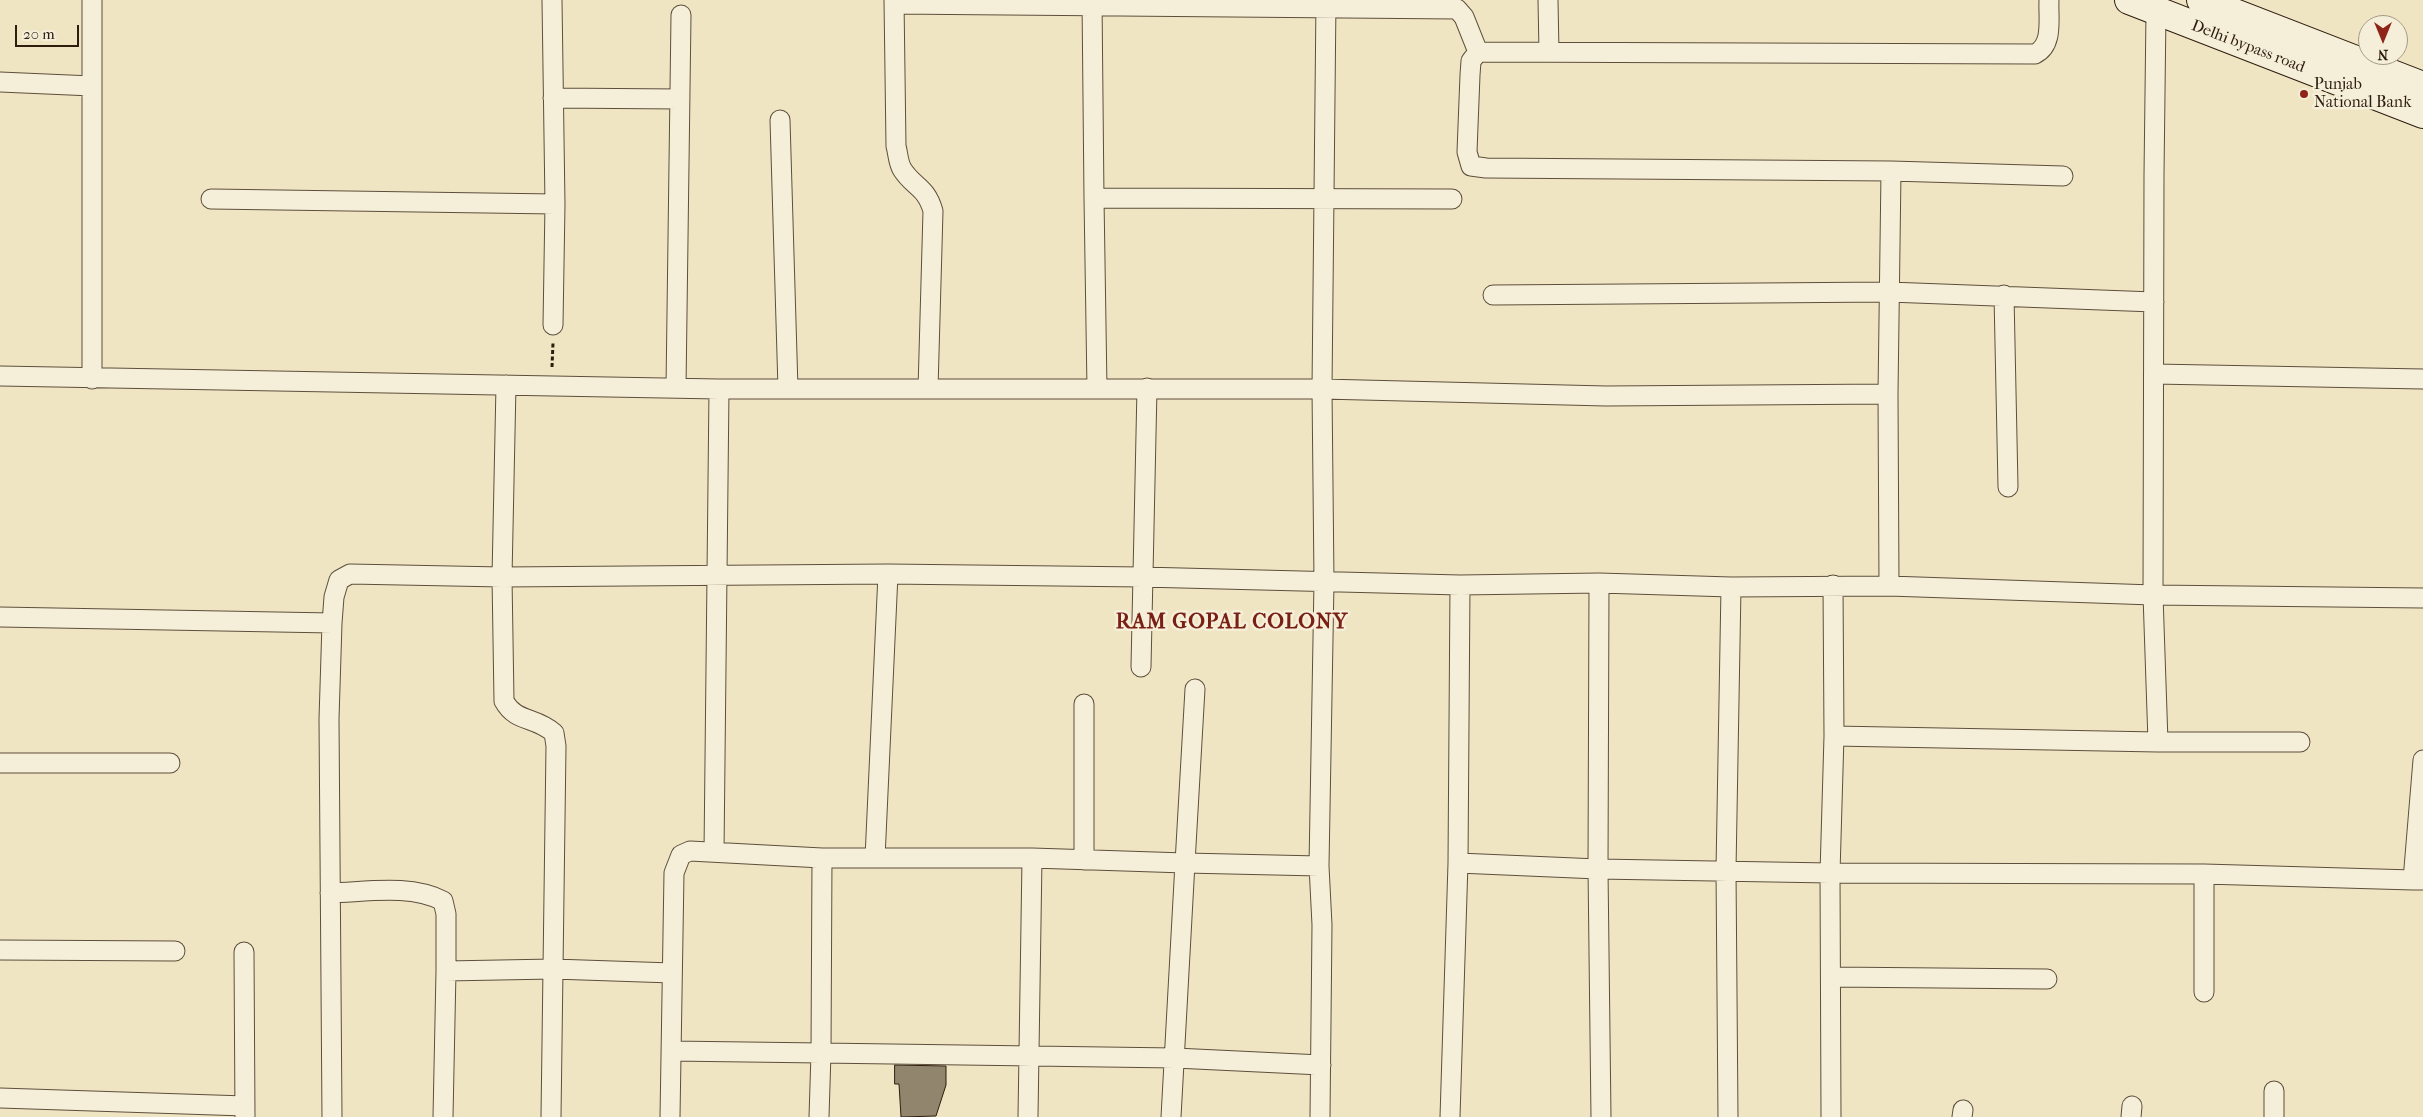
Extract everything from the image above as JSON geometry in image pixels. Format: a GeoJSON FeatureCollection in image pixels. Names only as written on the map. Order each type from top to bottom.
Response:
{"type":"FeatureCollection","features":[{"type":"Feature","properties":{"kind":"main road","name":"Delhi bypass road"},"geometry":{"type":"LineString","coordinates":[[2129,0],[2423,114]]}},
{"type":"Feature","properties":{"kind":"main road","name":"Delhi bypass road"},"geometry":{"type":"LineString","coordinates":[[2201,0],[2358,60]]}},
{"type":"Feature","properties":{"kind":"main road"},"geometry":{"type":"LineString","coordinates":[[2354,87],[2359,65]]}},
{"type":"Feature","properties":{"kind":"main road","name":"Delhi bypass road"},"geometry":{"type":"LineString","coordinates":[[2370,65],[2423,86]]}},
{"type":"Feature","properties":{"kind":"street"},"geometry":{"type":"LineString","coordinates":[[92,0],[92,379]]}},
{"type":"Feature","properties":{"kind":"street"},"geometry":{"type":"LineString","coordinates":[[552,0],[555,204],[553,325]]}},
{"type":"Feature","properties":{"kind":"street"},"geometry":{"type":"LineString","coordinates":[[1548,0],[1549,52]]}},
{"type":"Feature","properties":{"kind":"street"},"geometry":{"type":"LineString","coordinates":[[2049,0],[2048,42],[2041,51],[2035,54],[1478,52],[1470,61],[1467,152],[1471,166],[1486,168],[1891,171],[2063,176]]}},
{"type":"Feature","properties":{"kind":"street"},"geometry":{"type":"LineString","coordinates":[[928,389],[934,211],[930,199],[922,188],[902,168],[896,146],[894,2],[1326,4],[1457,8],[1464,17],[1478,52]]}},
{"type":"Feature","properties":{"kind":"street"},"geometry":{"type":"LineString","coordinates":[[1092,3],[1097,389]]}},
{"type":"Feature","properties":{"kind":"street"},"geometry":{"type":"LineString","coordinates":[[1320,1117],[1322,925],[1319,866],[1324,582],[1322,389],[1326,4]]}},
{"type":"Feature","properties":{"kind":"street"},"geometry":{"type":"LineString","coordinates":[[2156,12],[2153,595],[2158,742]]}},
{"type":"Feature","properties":{"kind":"street"},"geometry":{"type":"LineString","coordinates":[[676,388],[681,15]]}},
{"type":"Feature","properties":{"kind":"street"},"geometry":{"type":"LineString","coordinates":[[0,82],[92,86]]}},
{"type":"Feature","properties":{"kind":"street"},"geometry":{"type":"LineString","coordinates":[[553,98],[680,99]]}},
{"type":"Feature","properties":{"kind":"street"},"geometry":{"type":"LineString","coordinates":[[780,120],[788,389]]}},
{"type":"Feature","properties":{"kind":"street"},"geometry":{"type":"LineString","coordinates":[[1889,586],[1888,394],[1891,171]]}},
{"type":"Feature","properties":{"kind":"street"},"geometry":{"type":"LineString","coordinates":[[1094,198],[1452,199]]}},
{"type":"Feature","properties":{"kind":"street"},"geometry":{"type":"LineString","coordinates":[[211,199],[555,204]]}},
{"type":"Feature","properties":{"kind":"street"},"geometry":{"type":"LineString","coordinates":[[1493,294],[1889,292],[2154,302]]}},
{"type":"Feature","properties":{"kind":"street"},"geometry":{"type":"LineString","coordinates":[[2004,295],[2008,487]]}},
{"type":"Feature","properties":{"kind":"street"},"geometry":{"type":"LineString","coordinates":[[2154,374],[2423,379]]}},
{"type":"Feature","properties":{"kind":"street"},"geometry":{"type":"LineString","coordinates":[[0,376],[718,389],[1322,389],[1606,396],[1888,394]]}},
{"type":"Feature","properties":{"kind":"street"},"geometry":{"type":"LineString","coordinates":[[506,385],[502,577],[504,701],[509,711],[517,716],[543,724],[554,733],[555,740],[551,1117]]}},
{"type":"Feature","properties":{"kind":"street"},"geometry":{"type":"LineString","coordinates":[[1141,667],[1147,388]]}},
{"type":"Feature","properties":{"kind":"street"},"geometry":{"type":"LineString","coordinates":[[714,852],[718,389]]}},
{"type":"Feature","properties":{"kind":"street"},"geometry":{"type":"LineString","coordinates":[[332,1117],[329,719],[332,623],[334,597],[339,580],[350,574],[502,577],[888,574],[1142,577],[1460,586],[1599,583],[1731,587],[1889,586],[2153,595],[2423,598]]}},
{"type":"Feature","properties":{"kind":"street"},"geometry":{"type":"LineString","coordinates":[[875,858],[888,574]]}},
{"type":"Feature","properties":{"kind":"street"},"geometry":{"type":"LineString","coordinates":[[1599,583],[1598,869],[1601,1117]]}},
{"type":"Feature","properties":{"kind":"street"},"geometry":{"type":"LineString","coordinates":[[1450,1117],[1458,863],[1460,586]]}},
{"type":"Feature","properties":{"kind":"street"},"geometry":{"type":"LineString","coordinates":[[1831,1117],[1832,976],[1830,873],[1834,736],[1833,586]]}},
{"type":"Feature","properties":{"kind":"street"},"geometry":{"type":"LineString","coordinates":[[1728,1117],[1726,870],[1731,587]]}},
{"type":"Feature","properties":{"kind":"street"},"geometry":{"type":"LineString","coordinates":[[0,616],[332,623]]}},
{"type":"Feature","properties":{"kind":"street"},"geometry":{"type":"LineString","coordinates":[[1171,1117],[1195,689]]}},
{"type":"Feature","properties":{"kind":"street"},"geometry":{"type":"LineString","coordinates":[[1084,704],[1084,860]]}},
{"type":"Feature","properties":{"kind":"street"},"geometry":{"type":"LineString","coordinates":[[1834,736],[1868,735],[2158,742],[2300,742]]}},
{"type":"Feature","properties":{"kind":"street"},"geometry":{"type":"LineString","coordinates":[[1458,863],[1598,869],[1830,873],[2204,874],[2418,880],[2423,760]]}},
{"type":"Feature","properties":{"kind":"street"},"geometry":{"type":"LineString","coordinates":[[0,763],[170,763]]}},
{"type":"Feature","properties":{"kind":"street"},"geometry":{"type":"LineString","coordinates":[[670,1117],[676,864],[680,855],[690,851],[822,858],[1032,858],[1319,866]]}},
{"type":"Feature","properties":{"kind":"street"},"geometry":{"type":"LineString","coordinates":[[819,1117],[822,858]]}},
{"type":"Feature","properties":{"kind":"street"},"geometry":{"type":"LineString","coordinates":[[1028,1117],[1032,858]]}},
{"type":"Feature","properties":{"kind":"street"},"geometry":{"type":"LineString","coordinates":[[2204,874],[2204,992]]}},
{"type":"Feature","properties":{"kind":"street"},"geometry":{"type":"LineString","coordinates":[[330,893],[413,891],[431,895],[443,901],[446,914],[443,1117]]}},
{"type":"Feature","properties":{"kind":"street"},"geometry":{"type":"LineString","coordinates":[[0,950],[175,951]]}},
{"type":"Feature","properties":{"kind":"street"},"geometry":{"type":"LineString","coordinates":[[0,1098],[245,1111],[244,952]]}},
{"type":"Feature","properties":{"kind":"street"},"geometry":{"type":"LineString","coordinates":[[446,971],[553,969],[672,973]]}},
{"type":"Feature","properties":{"kind":"street"},"geometry":{"type":"LineString","coordinates":[[1832,976],[2047,979]]}},
{"type":"Feature","properties":{"kind":"street"},"geometry":{"type":"LineString","coordinates":[[671,1051],[1175,1058],[1321,1065]]}},
{"type":"Feature","properties":{"kind":"street"},"geometry":{"type":"LineString","coordinates":[[2274,1091],[2274,1117]]}},
{"type":"Feature","properties":{"kind":"path"},"geometry":{"type":"LineString","coordinates":[[552,386],[553,325]]}},
{"type":"Feature","properties":{"kind":"building"},"geometry":{"type":"Polygon","coordinates":[[[895,1065],[946,1066],[946,1085],[936,1116],[901,1117],[899,1084],[895,1084],[895,1065]]]}},
{"type":"Feature","properties":{"kind":"place","name":"Punjab National Bank"},"geometry":{"type":"Point","coordinates":[2304,94]}},
{"type":"Feature","properties":{"kind":"district","name":"RAM GOPAL COLONY"},"geometry":{"type":"Point","coordinates":[1232,623]}}]}
